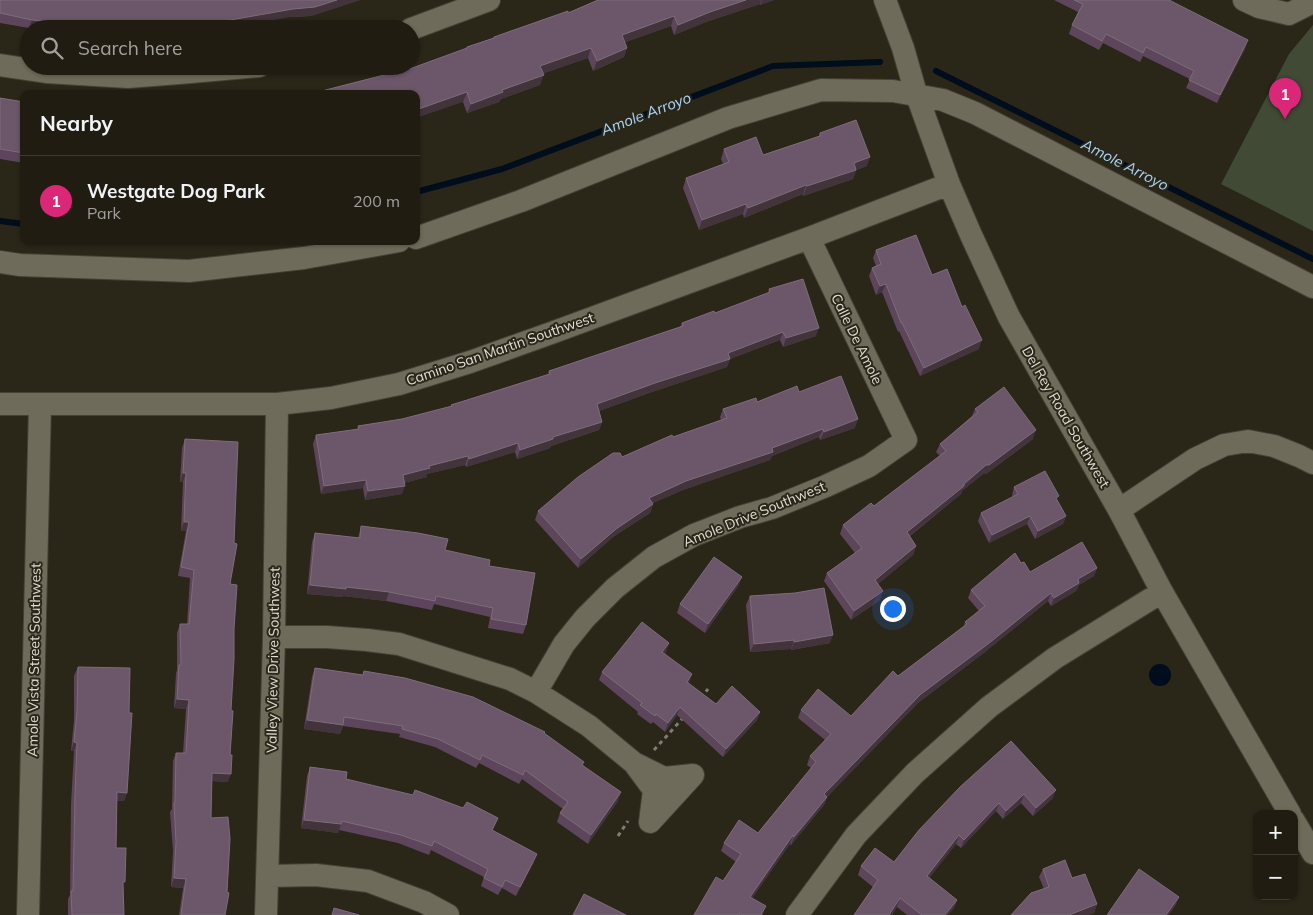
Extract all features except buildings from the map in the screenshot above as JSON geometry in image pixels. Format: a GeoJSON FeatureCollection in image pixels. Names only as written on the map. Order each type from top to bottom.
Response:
{"type":"FeatureCollection","features":[{"type":"Feature","properties":{"kind":"street"},"geometry":{"type":"LineString","coordinates":[[420,26],[489,0]]}},
{"type":"Feature","properties":{"kind":"street","name":"Del Rey Road Southwest"},"geometry":{"type":"LineString","coordinates":[[885,0],[949,184],[1010,317],[1119,510],[1162,592],[1288,810]]}},
{"type":"Feature","properties":{"kind":"street"},"geometry":{"type":"LineString","coordinates":[[1244,0],[1259,7],[1289,14],[1313,2]]}},
{"type":"Feature","properties":{"kind":"street"},"geometry":{"type":"LineString","coordinates":[[0,65],[20,68]]}},
{"type":"Feature","properties":{"kind":"street"},"geometry":{"type":"LineString","coordinates":[[108,75],[144,75]]}},
{"type":"Feature","properties":{"kind":"street"},"geometry":{"type":"LineString","coordinates":[[420,237],[521,201],[728,118],[821,90],[916,92],[943,100],[974,113],[1313,287]]}},
{"type":"Feature","properties":{"kind":"street","name":"Camino San Martin Southwest"},"geometry":{"type":"LineString","coordinates":[[0,404],[277,404],[331,398],[399,384],[470,362],[809,238],[949,184]]}},
{"type":"Feature","properties":{"kind":"street","name":"Calle De Amole"},"geometry":{"type":"LineString","coordinates":[[809,238],[906,440]]}},
{"type":"Feature","properties":{"kind":"street"},"geometry":{"type":"LineString","coordinates":[[0,262],[20,265],[189,271],[304,258],[377,245]]}},
{"type":"Feature","properties":{"kind":"street","name":"Amole Vista Street Southwest"},"geometry":{"type":"LineString","coordinates":[[28,915],[40,404]]}},
{"type":"Feature","properties":{"kind":"street","name":"Valley View Drive Southwest"},"geometry":{"type":"LineString","coordinates":[[266,915],[274,637],[277,404]]}},
{"type":"Feature","properties":{"kind":"street","name":"Amole Drive Southwest"},"geometry":{"type":"LineString","coordinates":[[536,692],[564,644],[585,618],[615,588],[654,557],[694,535],[740,517],[772,508],[826,486],[869,466],[906,440]]}},
{"type":"Feature","properties":{"kind":"street"},"geometry":{"type":"LineString","coordinates":[[1119,510],[1195,459],[1224,445],[1248,441],[1274,446],[1313,463]]}},
{"type":"Feature","properties":{"kind":"street"},"geometry":{"type":"LineString","coordinates":[[797,915],[856,834],[915,773],[989,706],[1055,658],[1162,592]]}},
{"type":"Feature","properties":{"kind":"street"},"geometry":{"type":"LineString","coordinates":[[274,637],[327,637],[368,640],[399,644],[444,657],[510,679],[536,692],[643,758]]}},
{"type":"Feature","properties":{"kind":"street"},"geometry":{"type":"LineString","coordinates":[[1298,828],[1313,853]]}},
{"type":"Feature","properties":{"kind":"street"},"geometry":{"type":"LineString","coordinates":[[268,876],[316,875],[368,881],[424,902],[448,915]]}},
{"type":"Feature","properties":{"kind":"path"},"geometry":{"type":"LineString","coordinates":[[696,703],[708,689]]}},
{"type":"Feature","properties":{"kind":"path"},"geometry":{"type":"LineString","coordinates":[[643,758],[684,717]]}},
{"type":"Feature","properties":{"kind":"path"},"geometry":{"type":"LineString","coordinates":[[618,836],[632,817]]}},
{"type":"Feature","properties":{"kind":"green space"},"geometry":{"type":"Polygon","coordinates":[[[1313,25],[1313,231],[1221,184],[1289,54],[1313,25]]]}},
{"type":"Feature","properties":{"kind":"water"},"geometry":{"type":"Polygon","coordinates":[[[1156,664],[1164,664],[1171,671],[1171,679],[1164,686],[1156,686],[1149,679],[1149,671],[1156,664]]]}},
{"type":"Feature","properties":{"kind":"waterway","name":"Amole Arroyo"},"geometry":{"type":"LineString","coordinates":[[420,191],[502,169],[773,66],[880,62]]}},
{"type":"Feature","properties":{"kind":"waterway","name":"Amole Arroyo"},"geometry":{"type":"LineString","coordinates":[[936,71],[1313,259]]}},
{"type":"Feature","properties":{"kind":"waterway","name":"Amole Arroyo"},"geometry":{"type":"LineString","coordinates":[[0,221],[20,224]]}},
{"type":"Feature","properties":{"kind":"place","name":"Westgate Dog Park"},"geometry":{"type":"Point","coordinates":[1285,119]}}]}
